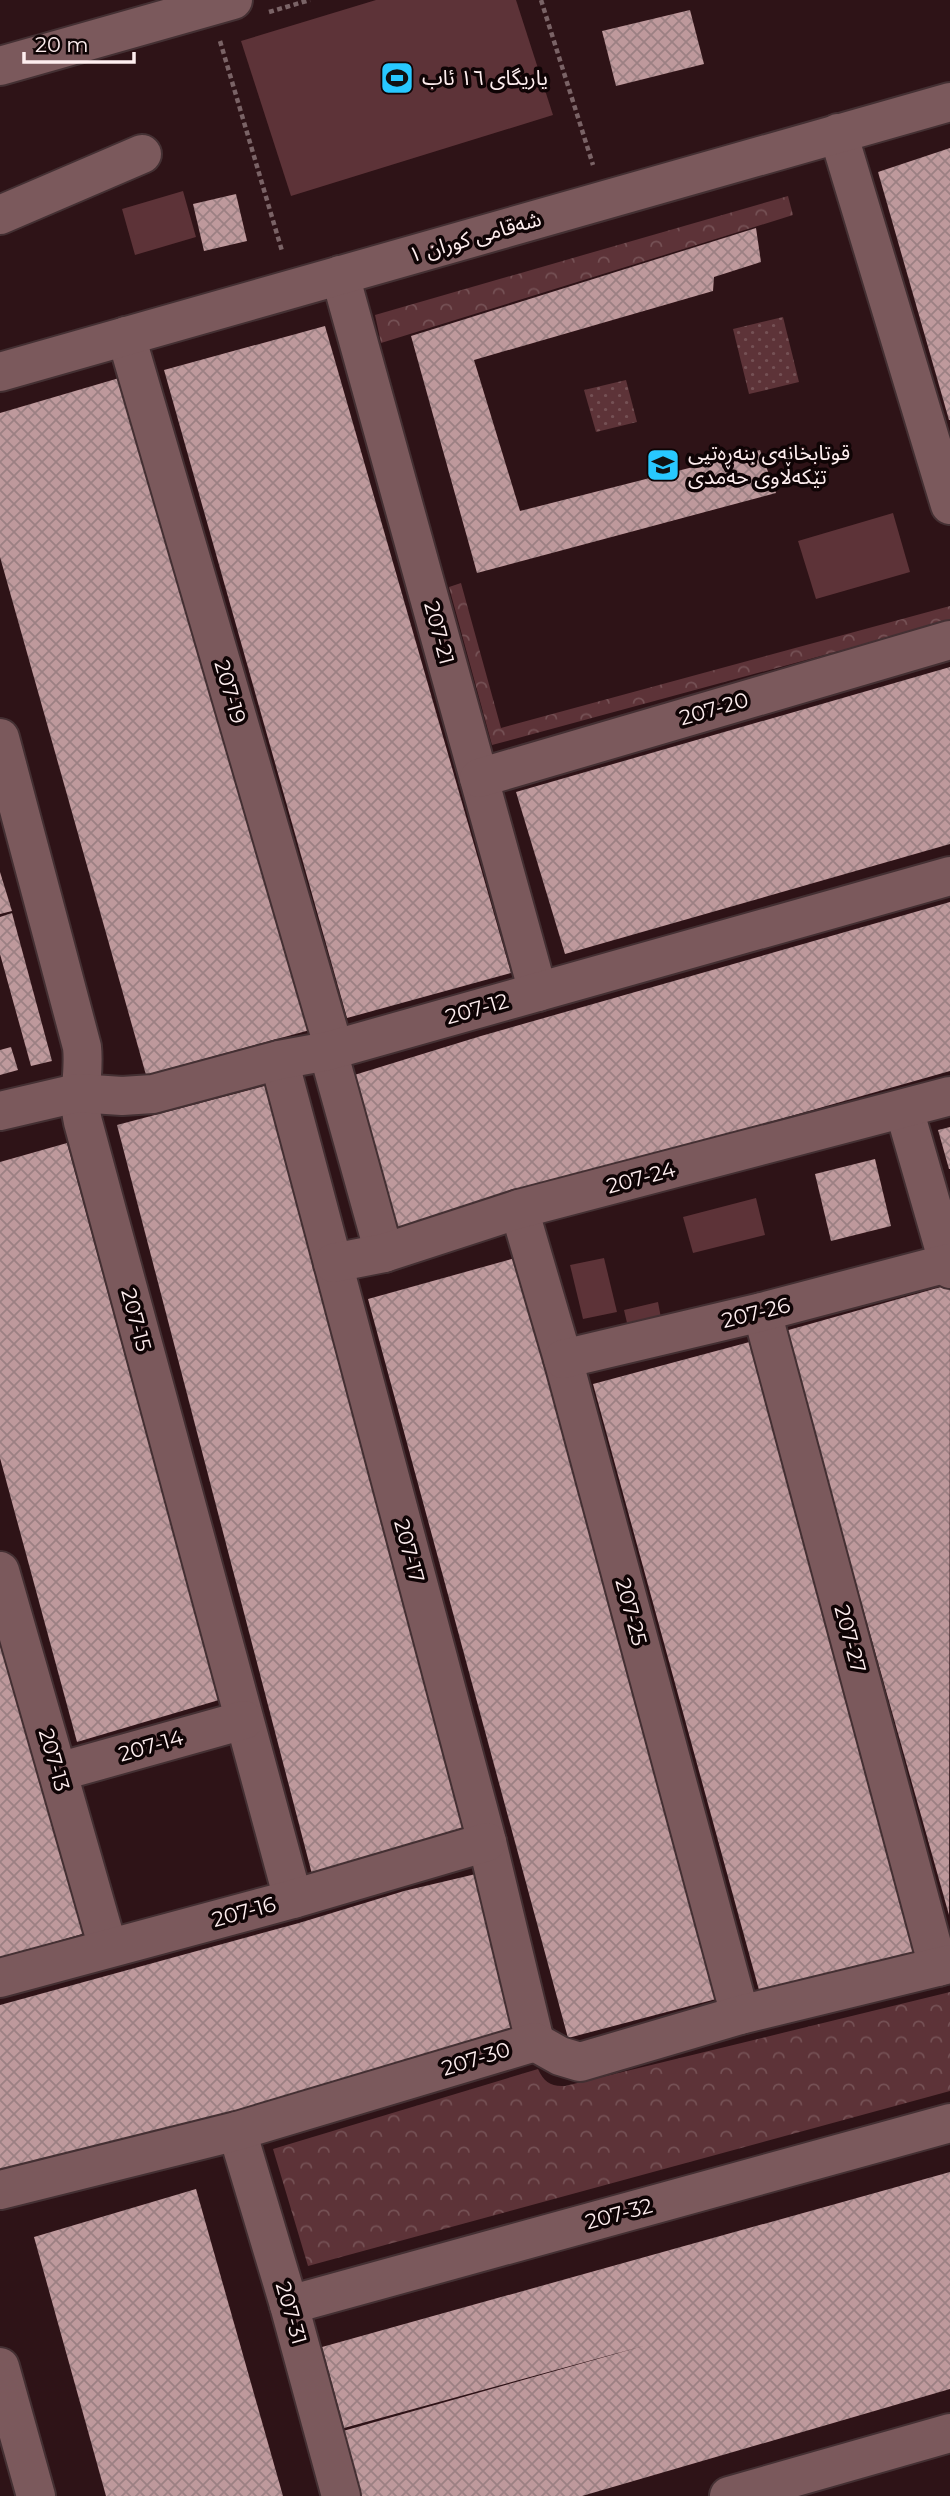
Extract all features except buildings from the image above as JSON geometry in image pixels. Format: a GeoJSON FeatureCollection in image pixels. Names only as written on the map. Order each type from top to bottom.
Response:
{"type":"FeatureCollection","features":[{"type":"Feature","properties":{"kind":"street"},"geometry":{"type":"LineString","coordinates":[[0,66],[235,15]]}},
{"type":"Feature","properties":{"kind":"street","name":"شەقامی کوران ١"},"geometry":{"type":"LineString","coordinates":[[0,372],[950,102]]}},
{"type":"Feature","properties":{"kind":"street"},"geometry":{"type":"LineString","coordinates":[[838,133],[950,505]]}},
{"type":"Feature","properties":{"kind":"street"},"geometry":{"type":"LineString","coordinates":[[0,215],[142,153]]}},
{"type":"Feature","properties":{"kind":"street","name":"207-21"},"geometry":{"type":"LineString","coordinates":[[340,275],[538,992]]}},
{"type":"Feature","properties":{"kind":"street","name":"207-19"},"geometry":{"type":"LineString","coordinates":[[126,336],[331,1050]]}},
{"type":"Feature","properties":{"kind":"street","name":"207-20"},"geometry":{"type":"LineString","coordinates":[[479,778],[950,640]]}},
{"type":"Feature","properties":{"kind":"street","name":"207-15"},"geometry":{"type":"LineString","coordinates":[[0,738],[82,1047],[83,1075],[80,1093],[83,1122],[293,1899]]}},
{"type":"Feature","properties":{"kind":"street","name":"207-12"},"geometry":{"type":"LineString","coordinates":[[0,1111],[80,1093],[122,1096],[153,1094],[279,1060],[331,1050],[950,876]]}},
{"type":"Feature","properties":{"kind":"street"},"geometry":{"type":"LineString","coordinates":[[331,1050],[384,1253]]}},
{"type":"Feature","properties":{"kind":"street","name":"207-17"},"geometry":{"type":"LineString","coordinates":[[279,1060],[487,1842],[535,2042]]}},
{"type":"Feature","properties":{"kind":"street","name":"207-24"},"geometry":{"type":"LineString","coordinates":[[333,1263],[384,1253],[519,1209],[950,1096]]}},
{"type":"Feature","properties":{"kind":"street"},"geometry":{"type":"LineString","coordinates":[[904,1109],[949,1266]]}},
{"type":"Feature","properties":{"kind":"street","name":"207-25"},"geometry":{"type":"LineString","coordinates":[[519,1209],[740,2015]]}},
{"type":"Feature","properties":{"kind":"street","name":"207-26"},"geometry":{"type":"LineString","coordinates":[[562,1359],[949,1266]]}},
{"type":"Feature","properties":{"kind":"street","name":"207-27"},"geometry":{"type":"LineString","coordinates":[[762,1312],[944,1965]]}},
{"type":"Feature","properties":{"kind":"street","name":"207-13"},"geometry":{"type":"LineString","coordinates":[[0,1571],[108,1948]]}},
{"type":"Feature","properties":{"kind":"street","name":"207-14"},"geometry":{"type":"LineString","coordinates":[[58,1772],[244,1720]]}},
{"type":"Feature","properties":{"kind":"street","name":"207-16"},"geometry":{"type":"LineString","coordinates":[[0,1978],[293,1899],[487,1842]]}},
{"type":"Feature","properties":{"kind":"street","name":"207-30"},"geometry":{"type":"LineString","coordinates":[[0,2190],[237,2131],[535,2042],[560,2056],[580,2062],[740,2015],[944,1965]]}},
{"type":"Feature","properties":{"kind":"street","name":"207-32"},"geometry":{"type":"LineString","coordinates":[[289,2305],[950,2123]]}},
{"type":"Feature","properties":{"kind":"street","name":"207-31"},"geometry":{"type":"LineString","coordinates":[[237,2131],[289,2305],[341,2496]]}},
{"type":"Feature","properties":{"kind":"street"},"geometry":{"type":"LineString","coordinates":[[1,2376],[36,2496]]}},
{"type":"Feature","properties":{"kind":"street"},"geometry":{"type":"LineString","coordinates":[[729,2496],[950,2433]]}},
{"type":"Feature","properties":{"kind":"path"},"geometry":{"type":"LineString","coordinates":[[282,251],[235,15],[310,0]]}},
{"type":"Feature","properties":{"kind":"path"},"geometry":{"type":"LineString","coordinates":[[541,0],[593,165]]}},
{"type":"Feature","properties":{"kind":"green space","name":"یاریگای ١٦ ئاب"},"geometry":{"type":"Polygon","coordinates":[[[376,0],[516,0],[553,115],[291,196],[241,41],[376,0]]]}},
{"type":"Feature","properties":{"kind":"green space"},"geometry":{"type":"Polygon","coordinates":[[[183,191],[196,237],[135,255],[122,209],[183,191]]]}},
{"type":"Feature","properties":{"kind":"green space"},"geometry":{"type":"Polygon","coordinates":[[[788,196],[793,215],[381,343],[375,315],[788,196]]]}},
{"type":"Feature","properties":{"kind":"green space"},"geometry":{"type":"Polygon","coordinates":[[[783,317],[799,382],[749,394],[733,329],[783,317]]]}},
{"type":"Feature","properties":{"kind":"green space"},"geometry":{"type":"Polygon","coordinates":[[[626,380],[637,422],[596,432],[584,390],[626,380]]]}},
{"type":"Feature","properties":{"kind":"green space"},"geometry":{"type":"Polygon","coordinates":[[[893,513],[910,572],[816,599],[798,541],[893,513]]]}},
{"type":"Feature","properties":{"kind":"green space"},"geometry":{"type":"Polygon","coordinates":[[[461,583],[501,728],[950,606],[950,621],[492,745],[449,587],[461,583]]]}},
{"type":"Feature","properties":{"kind":"green space"},"geometry":{"type":"Polygon","coordinates":[[[756,1198],[765,1235],[693,1253],[683,1217],[756,1198]]]}},
{"type":"Feature","properties":{"kind":"green space"},"geometry":{"type":"Polygon","coordinates":[[[604,1258],[617,1312],[583,1319],[570,1265],[604,1258]]]}},
{"type":"Feature","properties":{"kind":"green space"},"geometry":{"type":"Polygon","coordinates":[[[658,1302],[663,1329],[630,1336],[624,1310],[658,1302]]]}},
{"type":"Feature","properties":{"kind":"green space"},"geometry":{"type":"Polygon","coordinates":[[[950,1992],[950,2091],[308,2266],[273,2149],[538,2069],[548,2083],[565,2086],[950,1992]]]}},
{"type":"Feature","properties":{"kind":"place","name":"یاریگای ١٦ ئاب"},"geometry":{"type":"Point","coordinates":[397,78]}},
{"type":"Feature","properties":{"kind":"place","name":"قوتابخانەی بنەڕەتیی تێکەڵاوی حەمدی"},"geometry":{"type":"Point","coordinates":[663,465]}}]}
